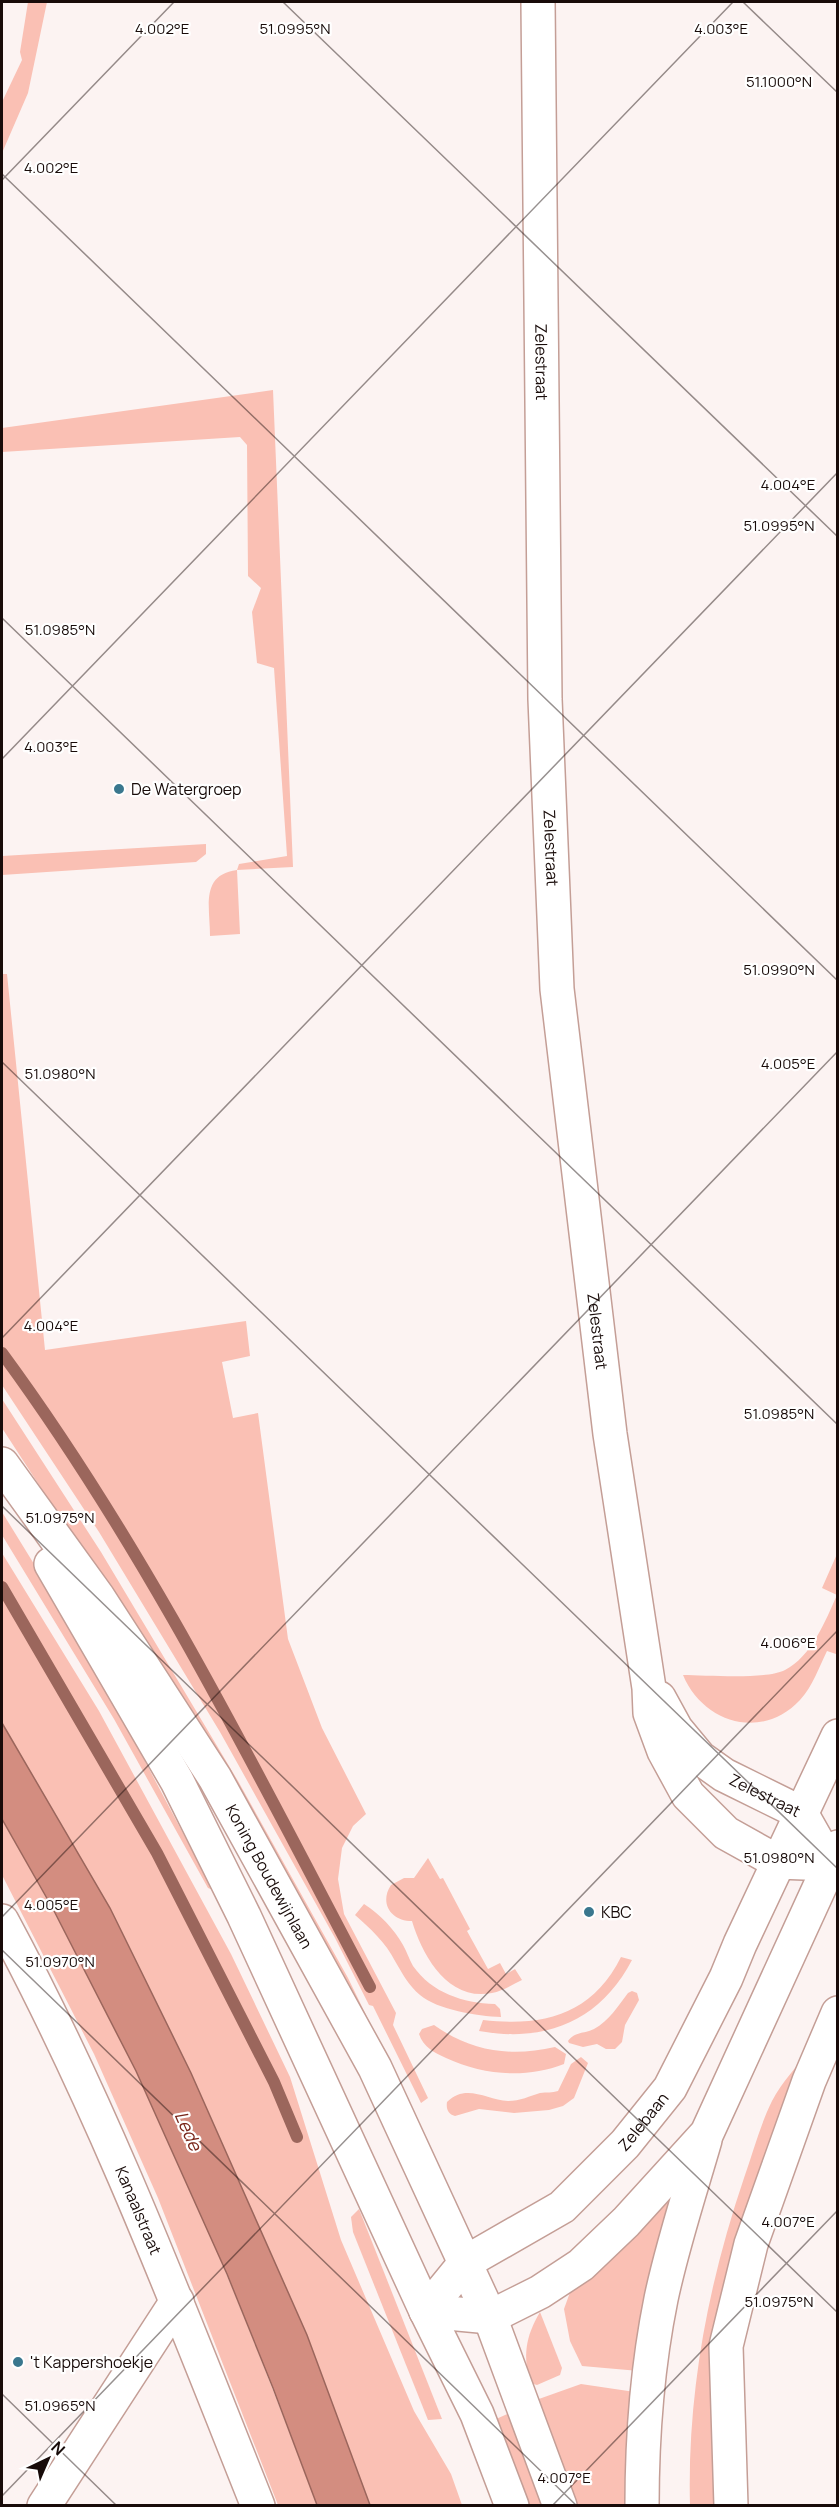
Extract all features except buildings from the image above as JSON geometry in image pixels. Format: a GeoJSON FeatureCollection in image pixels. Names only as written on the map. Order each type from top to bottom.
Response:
{"type":"FeatureCollection","features":[{"type":"Feature","properties":{"kind":"main road","name":"Zelestraat"},"geometry":{"type":"LineString","coordinates":[[538,2],[545,699],[557,989],[610,1434],[649,1688],[650,1713],[660,1742],[688,1795],[726,1833],[778,1862],[835,1860]]}},
{"type":"Feature","properties":{"kind":"main road","name":"Koning Boudewijnlaan"},"geometry":{"type":"LineString","coordinates":[[2,1464],[98,1597],[216,1778],[375,2068],[490,2317]]}},
{"type":"Feature","properties":{"kind":"main road"},"geometry":{"type":"LineString","coordinates":[[2,1480],[177,1781],[249,1927],[426,2311],[477,2414],[512,2505]]}},
{"type":"Feature","properties":{"kind":"main road","name":"Zelestraat"},"geometry":{"type":"LineString","coordinates":[[649,1688],[663,1702],[676,1729],[700,1758],[723,1775],[801,1813],[835,1860]]}},
{"type":"Feature","properties":{"kind":"main road","name":"Zelebaan"},"geometry":{"type":"LineString","coordinates":[[426,2311],[466,2262],[562,2207],[625,2144],[670,2088],[726,1978],[837,1736]]}},
{"type":"Feature","properties":{"kind":"main road"},"geometry":{"type":"LineString","coordinates":[[642,2505],[648,2371],[661,2297],[707,2133],[835,1860]]}},
{"type":"Feature","properties":{"kind":"main road","name":"Kanaalstraat"},"geometry":{"type":"LineString","coordinates":[[2,1921],[46,2003],[177,2301],[258,2505]]}},
{"type":"Feature","properties":{"kind":"main road"},"geometry":{"type":"LineString","coordinates":[[731,2505],[726,2346],[751,2244],[809,2081],[837,2013]]}},
{"type":"Feature","properties":{"kind":"main road"},"geometry":{"type":"LineString","coordinates":[[426,2311],[490,2317],[540,2292],[581,2265],[626,2222],[707,2133]]}},
{"type":"Feature","properties":{"kind":"main road"},"geometry":{"type":"LineString","coordinates":[[44,2505],[177,2301]]}},
{"type":"Feature","properties":{"kind":"main road"},"geometry":{"type":"LineString","coordinates":[[490,2317],[560,2505]]}},
{"type":"Feature","properties":{"kind":"shaded area"},"geometry":{"type":"Polygon","coordinates":[[[28,2],[47,2],[28,93],[2,153],[2,102],[22,60],[20,52],[28,2]]]}},
{"type":"Feature","properties":{"kind":"shaded area"},"geometry":{"type":"Polygon","coordinates":[[[273,390],[293,867],[237,870],[239,864],[287,856],[274,668],[257,663],[252,612],[261,588],[248,576],[247,445],[240,437],[2,452],[2,428],[273,390]]]}},
{"type":"Feature","properties":{"kind":"shaded area"},"geometry":{"type":"Polygon","coordinates":[[[206,844],[206,854],[196,862],[2,875],[2,856],[206,844]]]}},
{"type":"Feature","properties":{"kind":"shaded area"},"geometry":{"type":"Polygon","coordinates":[[[237,870],[240,934],[210,936],[209,904],[212,885],[225,873],[237,870]]]}},
{"type":"Feature","properties":{"kind":"shaded area"},"geometry":{"type":"Polygon","coordinates":[[[2,974],[7,974],[45,1350],[246,1321],[250,1356],[222,1362],[233,1418],[258,1413],[288,1639],[322,1728],[366,1814],[353,1826],[342,1848],[338,1879],[344,1914],[396,2013],[393,2025],[428,2098],[421,2103],[373,2006],[369,2005],[335,1938],[220,1732],[99,1532],[2,1385],[2,974]]]}},
{"type":"Feature","properties":{"kind":"shaded area"},"geometry":{"type":"Polygon","coordinates":[[[2,1399],[101,1552],[238,1781],[348,1978],[412,2109],[408,2111],[91,1565],[2,1428],[2,1399]]]}},
{"type":"Feature","properties":{"kind":"shaded area"},"geometry":{"type":"Polygon","coordinates":[[[2,1512],[82,1642],[213,1890],[208,1888],[114,1719],[2,1535],[2,1512]]]}},
{"type":"Feature","properties":{"kind":"shaded area"},"geometry":{"type":"Polygon","coordinates":[[[2,1553],[99,1711],[231,1954],[290,2077],[341,2240],[414,2411],[451,2474],[462,2505],[370,2505],[307,2335],[191,2073],[110,1908],[2,1723],[2,1553]]]}},
{"type":"Feature","properties":{"kind":"shaded area"},"geometry":{"type":"Polygon","coordinates":[[[837,1554],[837,1595],[822,1588],[837,1554]]]}},
{"type":"Feature","properties":{"kind":"shaded area"},"geometry":{"type":"Polygon","coordinates":[[[837,1595],[836,1654],[827,1651],[809,1689],[785,1713],[752,1723],[735,1721],[719,1715],[704,1705],[692,1692],[683,1675],[764,1675],[785,1670],[794,1664],[817,1637],[837,1595]]]}},
{"type":"Feature","properties":{"kind":"shaded area"},"geometry":{"type":"Polygon","coordinates":[[[2,1819],[88,1975],[161,2124],[231,2286],[317,2505],[278,2505],[158,2198],[94,2054],[2,1875],[2,1819]]]}},
{"type":"Feature","properties":{"kind":"shaded area"},"geometry":{"type":"Polygon","coordinates":[[[428,1858],[440,1879],[443,1878],[470,1929],[467,1931],[488,1969],[500,1963],[506,1974],[515,1969],[522,1980],[492,1993],[476,1994],[462,1990],[450,1983],[430,1961],[412,1921],[398,1918],[389,1910],[386,1898],[391,1885],[404,1878],[414,1878],[428,1858]]]}},
{"type":"Feature","properties":{"kind":"shaded area"},"geometry":{"type":"Polygon","coordinates":[[[364,1904],[376,1912],[391,1928],[403,1945],[413,1966],[429,1983],[460,1999],[495,2004],[500,2009],[501,2017],[470,2014],[447,2008],[420,1995],[412,1988],[382,1942],[355,1915],[364,1904]]]}},
{"type":"Feature","properties":{"kind":"shaded area"},"geometry":{"type":"Polygon","coordinates":[[[621,1957],[632,1960],[619,1981],[604,1999],[569,2023],[527,2034],[479,2031],[483,2020],[526,2021],[564,2013],[596,1992],[609,1977],[621,1957]]]}},
{"type":"Feature","properties":{"kind":"shaded area"},"geometry":{"type":"Polygon","coordinates":[[[632,1991],[637,1993],[639,2000],[625,2025],[622,2042],[615,2049],[606,2049],[597,2044],[583,2047],[569,2043],[568,2041],[574,2036],[594,2029],[604,2022],[632,1991]]]}},
{"type":"Feature","properties":{"kind":"shaded area"},"geometry":{"type":"Polygon","coordinates":[[[434,2025],[463,2041],[492,2050],[523,2052],[555,2047],[566,2054],[564,2064],[534,2072],[504,2073],[460,2064],[434,2052],[421,2039],[419,2034],[422,2029],[434,2025]]]}},
{"type":"Feature","properties":{"kind":"shaded area"},"geometry":{"type":"Polygon","coordinates":[[[810,2050],[763,2177],[720,2505],[690,2506],[692,2422],[696,2381],[710,2299],[720,2258],[731,2218],[768,2110],[780,2087],[810,2050]]]}},
{"type":"Feature","properties":{"kind":"shaded area"},"geometry":{"type":"Polygon","coordinates":[[[581,2057],[588,2063],[574,2098],[563,2106],[549,2110],[514,2113],[479,2109],[455,2116],[447,2109],[447,2102],[454,2096],[462,2094],[477,2094],[508,2101],[558,2091],[571,2064],[581,2057]]]}},
{"type":"Feature","properties":{"kind":"shaded area"},"geometry":{"type":"Polygon","coordinates":[[[665,2199],[675,2204],[639,2371],[582,2366],[570,2341],[564,2309],[573,2284],[665,2199]]]}},
{"type":"Feature","properties":{"kind":"shaded area"},"geometry":{"type":"Polygon","coordinates":[[[359,2209],[442,2419],[428,2420],[353,2232],[351,2217],[359,2209]]]}},
{"type":"Feature","properties":{"kind":"shaded area"},"geometry":{"type":"Polygon","coordinates":[[[540,2312],[562,2368],[560,2375],[537,2385],[530,2383],[526,2355],[528,2339],[540,2312]]]}},
{"type":"Feature","properties":{"kind":"shaded area"},"geometry":{"type":"Polygon","coordinates":[[[581,2384],[635,2392],[627,2505],[573,2505],[536,2400],[581,2384]]]}},
{"type":"Feature","properties":{"kind":"shaded area"},"geometry":{"type":"Polygon","coordinates":[[[514,2411],[548,2505],[523,2505],[494,2420],[514,2411]]]}},
{"type":"Feature","properties":{"kind":"water","name":"Lede"},"geometry":{"type":"Polygon","coordinates":[[[2,1723],[110,1908],[191,2073],[307,2335],[370,2505],[317,2505],[227,2274],[136,2071],[53,1909],[2,1819],[2,1723]]]}},
{"type":"Feature","properties":{"kind":"waterway"},"geometry":{"type":"LineString","coordinates":[[2,1353],[55,1428],[152,1583],[242,1743],[370,1987]]}},
{"type":"Feature","properties":{"kind":"waterway"},"geometry":{"type":"LineString","coordinates":[[2,1587],[157,1853],[274,2082],[297,2137]]}},
{"type":"Feature","properties":{"kind":"place","name":"De Watergroep"},"geometry":{"type":"Point","coordinates":[119,789]}},
{"type":"Feature","properties":{"kind":"place","name":"KBC"},"geometry":{"type":"Point","coordinates":[589,1912]}},
{"type":"Feature","properties":{"kind":"place","name":"'t Kappershoekje"},"geometry":{"type":"Point","coordinates":[18,2362]}}]}
